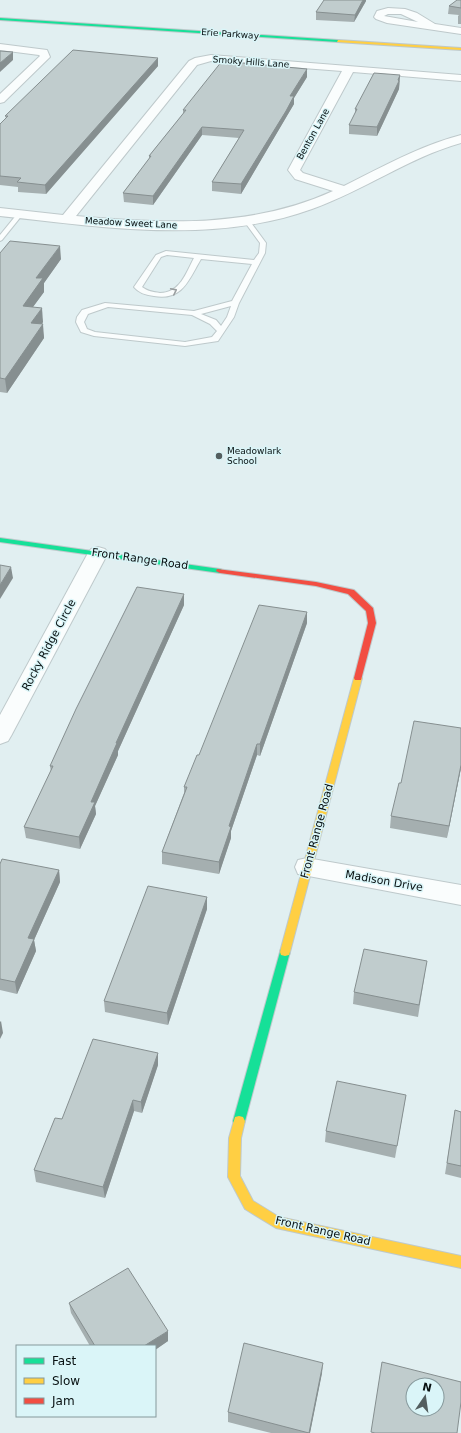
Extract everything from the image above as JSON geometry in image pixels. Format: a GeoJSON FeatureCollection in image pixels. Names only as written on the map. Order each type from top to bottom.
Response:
{"type":"FeatureCollection","features":[{"type":"Feature","properties":{"kind":"main road","name":"Erie Parkway"},"geometry":{"type":"LineString","coordinates":[[0,19],[461,49]]}},
{"type":"Feature","properties":{"kind":"main road","name":"Erie Parkway"},"geometry":{"type":"LineString","coordinates":[[0,26],[461,55]]}},
{"type":"Feature","properties":{"kind":"main road","name":"Front Range Road"},"geometry":{"type":"LineString","coordinates":[[0,540],[316,584],[351,592],[370,610],[372,623],[235,1138],[234,1177],[249,1205],[276,1222],[461,1262]]}},
{"type":"Feature","properties":{"kind":"street"},"geometry":{"type":"LineString","coordinates":[[434,27],[461,31]]}},
{"type":"Feature","properties":{"kind":"street"},"geometry":{"type":"LineString","coordinates":[[0,47],[42,52],[45,57],[0,100]]}},
{"type":"Feature","properties":{"kind":"street","name":"Smoky Hills Lane"},"geometry":{"type":"LineString","coordinates":[[67,219],[192,63],[199,60],[217,59],[461,78]]}},
{"type":"Feature","properties":{"kind":"street","name":"Benton Lane"},"geometry":{"type":"LineString","coordinates":[[346,191],[299,176],[294,170],[349,69]]}},
{"type":"Feature","properties":{"kind":"street","name":"Meadow Sweet Lane"},"geometry":{"type":"LineString","coordinates":[[0,212],[128,225],[182,226],[247,221],[289,213],[307,207],[346,191],[418,152],[461,139]]}},
{"type":"Feature","properties":{"kind":"street","name":"Rocky Ridge Circle"},"geometry":{"type":"LineString","coordinates":[[0,736],[98,553]]}},
{"type":"Feature","properties":{"kind":"street","name":"Madison Drive"},"geometry":{"type":"LineString","coordinates":[[307,867],[461,895]]}},
{"type":"Feature","properties":{"kind":"lane"},"geometry":{"type":"LineString","coordinates":[[0,239],[20,214]]}},
{"type":"Feature","properties":{"kind":"lane"},"geometry":{"type":"LineString","coordinates":[[235,303],[194,313],[108,305],[95,307],[85,312],[81,317],[80,322],[84,330],[94,334],[185,344],[215,339],[227,324],[234,310],[235,303],[262,253],[263,243],[247,221]]}},
{"type":"Feature","properties":{"kind":"lane"},"geometry":{"type":"LineString","coordinates":[[199,256],[179,289],[170,294],[155,295],[142,292],[138,287],[158,256],[166,253],[199,256],[256,262]]}},
{"type":"Feature","properties":{"kind":"lane"},"geometry":{"type":"LineString","coordinates":[[194,313],[213,322],[221,330]]}},
{"type":"Feature","properties":{"kind":"building"},"geometry":{"type":"Polygon","coordinates":[[[324,0],[363,0],[355,15],[316,12],[324,0]]]}},
{"type":"Feature","properties":{"kind":"building"},"geometry":{"type":"Polygon","coordinates":[[[457,0],[461,0],[461,8],[449,6],[457,0]]]}},
{"type":"Feature","properties":{"kind":"building"},"geometry":{"type":"Polygon","coordinates":[[[73,50],[158,58],[45,185],[17,182],[21,178],[0,176],[0,124],[8,116],[5,116],[73,50]]]}},
{"type":"Feature","properties":{"kind":"building"},"geometry":{"type":"Polygon","coordinates":[[[0,51],[13,52],[0,63],[0,51]]]}},
{"type":"Feature","properties":{"kind":"building"},"geometry":{"type":"Polygon","coordinates":[[[222,61],[307,69],[290,96],[294,96],[286,111],[241,184],[212,182],[244,130],[202,127],[153,196],[123,193],[151,156],[149,156],[186,110],[183,110],[222,61]]]}},
{"type":"Feature","properties":{"kind":"building"},"geometry":{"type":"Polygon","coordinates":[[[374,73],[400,75],[399,81],[377,127],[349,125],[357,109],[355,109],[374,73]]]}},
{"type":"Feature","properties":{"kind":"building"},"geometry":{"type":"Polygon","coordinates":[[[10,241],[60,246],[36,278],[43,278],[23,306],[42,308],[31,323],[43,324],[5,379],[0,378],[0,253],[10,241]]]}},
{"type":"Feature","properties":{"kind":"building"},"geometry":{"type":"Polygon","coordinates":[[[0,565],[11,567],[0,585],[0,565]]]}},
{"type":"Feature","properties":{"kind":"building"},"geometry":{"type":"Polygon","coordinates":[[[137,587],[184,594],[116,743],[91,802],[95,802],[79,837],[24,827],[53,766],[50,766],[76,709],[137,587]]]}},
{"type":"Feature","properties":{"kind":"building"},"geometry":{"type":"Polygon","coordinates":[[[259,605],[307,612],[260,744],[257,744],[229,826],[231,827],[219,862],[162,852],[187,787],[184,787],[197,755],[199,755],[259,605]]]}},
{"type":"Feature","properties":{"kind":"building"},"geometry":{"type":"Polygon","coordinates":[[[414,721],[461,728],[461,765],[449,826],[391,816],[399,783],[401,783],[414,721]]]}},
{"type":"Feature","properties":{"kind":"building"},"geometry":{"type":"Polygon","coordinates":[[[2,859],[59,870],[28,938],[34,939],[15,982],[0,979],[0,864],[2,859]]]}},
{"type":"Feature","properties":{"kind":"building"},"geometry":{"type":"Polygon","coordinates":[[[148,886],[207,897],[167,1013],[104,1001],[148,886]]]}},
{"type":"Feature","properties":{"kind":"building"},"geometry":{"type":"Polygon","coordinates":[[[364,949],[427,961],[419,1005],[354,992],[364,949]]]}},
{"type":"Feature","properties":{"kind":"building"},"geometry":{"type":"Polygon","coordinates":[[[93,1039],[158,1053],[141,1102],[133,1100],[103,1187],[34,1170],[55,1118],[62,1119],[93,1039]]]}},
{"type":"Feature","properties":{"kind":"building"},"geometry":{"type":"Polygon","coordinates":[[[337,1081],[406,1095],[397,1146],[326,1131],[337,1081]]]}},
{"type":"Feature","properties":{"kind":"building"},"geometry":{"type":"Polygon","coordinates":[[[455,1110],[461,1112],[461,1166],[447,1163],[455,1110]]]}},
{"type":"Feature","properties":{"kind":"building"},"geometry":{"type":"Polygon","coordinates":[[[128,1268],[168,1331],[146,1345],[94,1345],[69,1303],[128,1268]]]}},
{"type":"Feature","properties":{"kind":"building"},"geometry":{"type":"Polygon","coordinates":[[[244,1343],[323,1363],[309,1433],[228,1412],[244,1343]]]}},
{"type":"Feature","properties":{"kind":"building"},"geometry":{"type":"Polygon","coordinates":[[[382,1362],[441,1377],[405,1377],[405,1417],[445,1417],[445,1378],[461,1382],[461,1402],[457,1433],[371,1432],[382,1362]]]}},
{"type":"Feature","properties":{"kind":"traffic: fast"},"geometry":{"type":"LineString","coordinates":[[0,19],[338,41]]}},
{"type":"Feature","properties":{"kind":"traffic: fast"},"geometry":{"type":"LineString","coordinates":[[0,540],[220,571]]}},
{"type":"Feature","properties":{"kind":"traffic: fast"},"geometry":{"type":"LineString","coordinates":[[239,1121],[285,952]]}},
{"type":"Feature","properties":{"kind":"traffic: slow"},"geometry":{"type":"LineString","coordinates":[[338,41],[461,49]]}},
{"type":"Feature","properties":{"kind":"traffic: slow"},"geometry":{"type":"LineString","coordinates":[[285,952],[358,678]]}},
{"type":"Feature","properties":{"kind":"traffic: slow"},"geometry":{"type":"LineString","coordinates":[[239,1121],[235,1138],[234,1177],[249,1205],[276,1222],[461,1262]]}},
{"type":"Feature","properties":{"kind":"traffic: jam"},"geometry":{"type":"LineString","coordinates":[[220,571],[316,584],[351,592],[370,610],[372,623],[358,678]]}},
{"type":"Feature","properties":{"kind":"place","name":"Meadowlark School"},"geometry":{"type":"Point","coordinates":[219,456]}}]}
